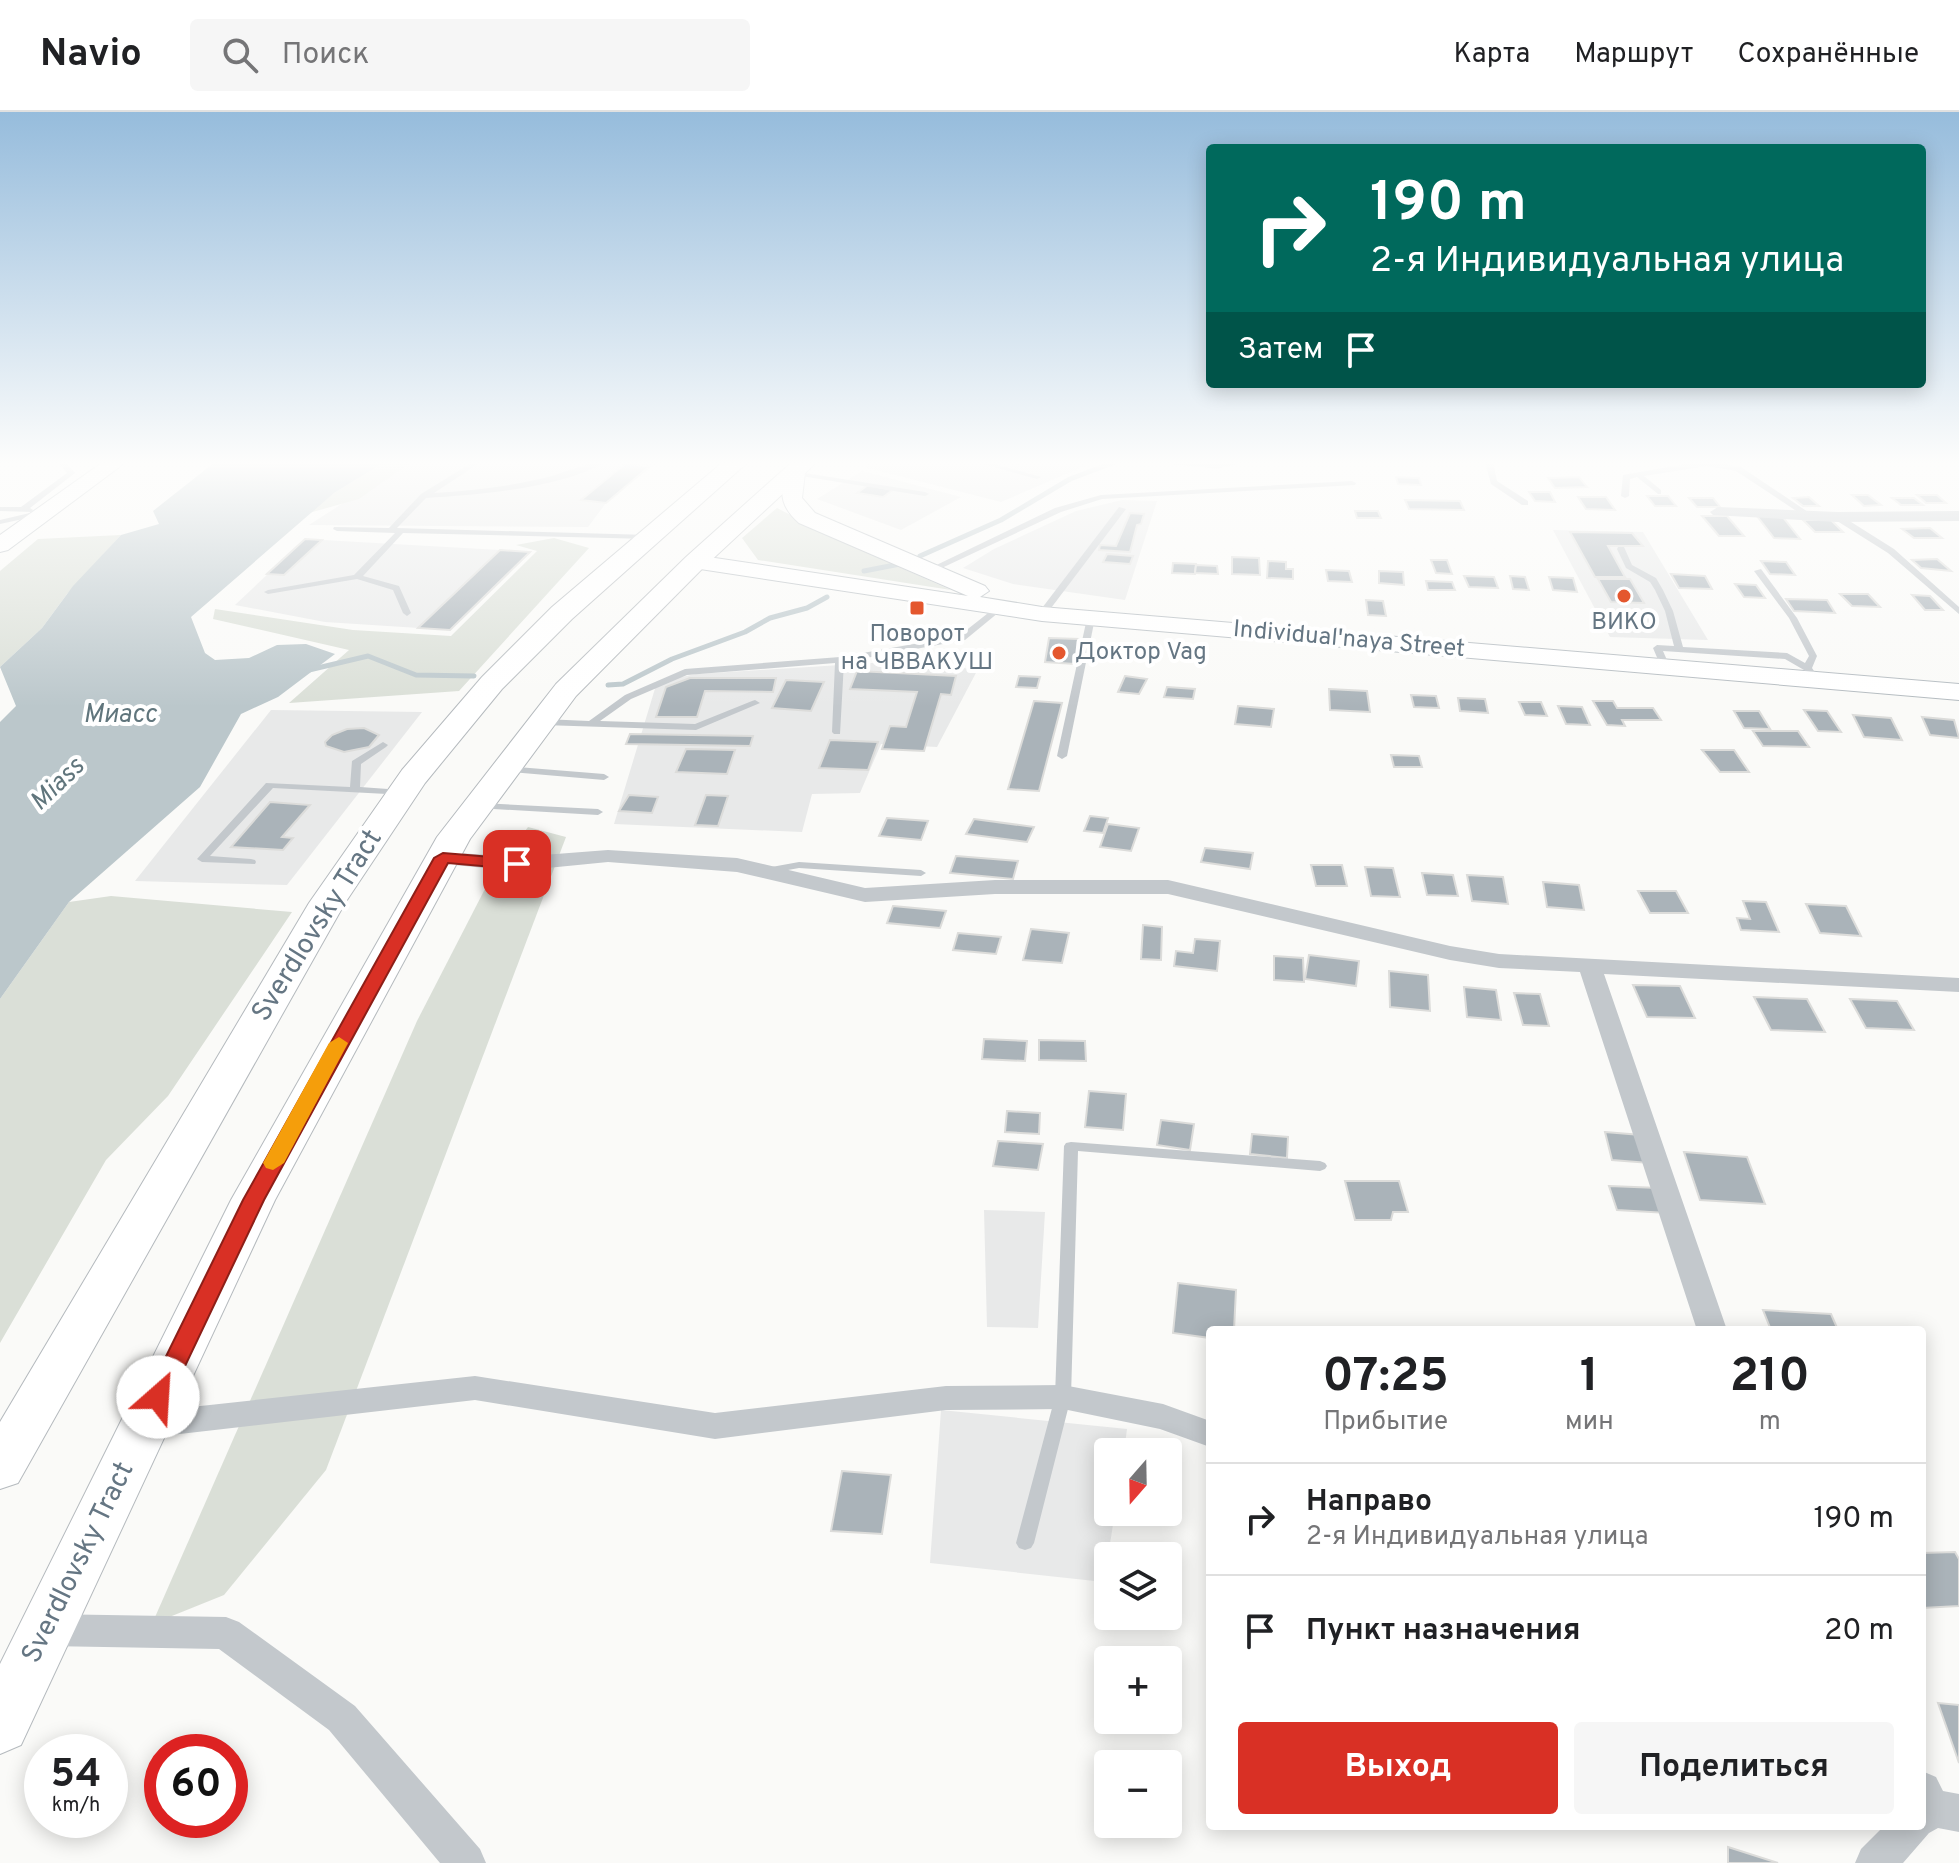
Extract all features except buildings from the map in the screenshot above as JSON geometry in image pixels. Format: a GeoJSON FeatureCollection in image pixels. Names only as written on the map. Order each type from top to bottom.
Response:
{"type":"FeatureCollection","features":[{"type":"Feature","properties":{"kind":"main road","name":"Sverdlovsky Tract"},"geometry":{"type":"LineString","coordinates":[[0,1726],[253,1200],[443,858],[503,769],[566,690],[715,544]]}},
{"type":"Feature","properties":{"kind":"main road"},"geometry":{"type":"LineString","coordinates":[[868,544],[928,571],[1042,614]]}},
{"type":"Feature","properties":{"kind":"main road"},"geometry":{"type":"LineString","coordinates":[[639,545],[695,562]]}},
{"type":"Feature","properties":{"kind":"main road","name":"Sverdlovsky Tract"},"geometry":{"type":"LineString","coordinates":[[0,1468],[327,903],[402,793],[492,683],[562,613],[639,545]]}},
{"type":"Feature","properties":{"kind":"main road","name":"Individual'naya Street"},"geometry":{"type":"LineString","coordinates":[[695,562],[1042,614],[1672,658],[1959,692]]}},
{"type":"Feature","properties":{"kind":"street"},"geometry":{"type":"LineString","coordinates":[[443,858],[517,864],[608,856],[737,865],[865,895],[995,887],[1168,887],[1450,953],[1499,961],[1959,985]]}},
{"type":"Feature","properties":{"kind":"street"},"geometry":{"type":"LineString","coordinates":[[1590,967],[1711,1326]]}},
{"type":"Feature","properties":{"kind":"street"},"geometry":{"type":"LineString","coordinates":[[145,1425],[475,1388],[715,1426],[946,1398],[1063,1397],[1163,1417],[1206,1433]]}},
{"type":"Feature","properties":{"kind":"street"},"geometry":{"type":"LineString","coordinates":[[47,1630],[226,1633],[342,1718],[466,1863]]}},
{"type":"Feature","properties":{"kind":"street"},"geometry":{"type":"LineString","coordinates":[[1875,1863],[1909,1830]]}},
{"type":"Feature","properties":{"kind":"lane"},"geometry":{"type":"LineString","coordinates":[[357,577],[389,544]]}},
{"type":"Feature","properties":{"kind":"lane"},"geometry":{"type":"LineString","coordinates":[[617,544],[639,545]]}},
{"type":"Feature","properties":{"kind":"lane"},"geometry":{"type":"LineString","coordinates":[[928,571],[986,544]]}},
{"type":"Feature","properties":{"kind":"lane"},"geometry":{"type":"LineString","coordinates":[[1042,614],[1096,544]]}},
{"type":"Feature","properties":{"kind":"lane"},"geometry":{"type":"LineString","coordinates":[[1879,544],[1959,611]]}},
{"type":"Feature","properties":{"kind":"lane"},"geometry":{"type":"LineString","coordinates":[[1621,549],[1629,566],[1653,580],[1669,611],[1672,658]]}},
{"type":"Feature","properties":{"kind":"lane"},"geometry":{"type":"LineString","coordinates":[[1758,571],[1793,618],[1813,656],[1811,674]]}},
{"type":"Feature","properties":{"kind":"lane"},"geometry":{"type":"LineString","coordinates":[[268,592],[357,577],[396,588],[407,613]]}},
{"type":"Feature","properties":{"kind":"lane"},"geometry":{"type":"LineString","coordinates":[[590,724],[628,697],[685,672],[840,660],[962,638],[1000,608]]}},
{"type":"Feature","properties":{"kind":"lane"},"geometry":{"type":"LineString","coordinates":[[1062,756],[1091,618]]}},
{"type":"Feature","properties":{"kind":"lane"},"geometry":{"type":"LineString","coordinates":[[837,732],[840,660]]}},
{"type":"Feature","properties":{"kind":"lane"},"geometry":{"type":"LineString","coordinates":[[541,721],[696,727],[755,703]]}},
{"type":"Feature","properties":{"kind":"lane"},"geometry":{"type":"LineString","coordinates":[[355,790],[356,763],[383,745]]}},
{"type":"Feature","properties":{"kind":"lane"},"geometry":{"type":"LineString","coordinates":[[503,769],[604,777]]}},
{"type":"Feature","properties":{"kind":"lane"},"geometry":{"type":"LineString","coordinates":[[251,862],[202,859],[270,785],[402,793]]}},
{"type":"Feature","properties":{"kind":"lane"},"geometry":{"type":"LineString","coordinates":[[477,805],[598,812]]}},
{"type":"Feature","properties":{"kind":"lane"},"geometry":{"type":"LineString","coordinates":[[765,871],[799,865],[921,873]]}},
{"type":"Feature","properties":{"kind":"lane"},"geometry":{"type":"LineString","coordinates":[[1025,1543],[1063,1397],[1071,1146],[1320,1166]]}},
{"type":"Feature","properties":{"kind":"shaded area"},"geometry":{"type":"Polygon","coordinates":[[[32,544],[113,544],[67,594],[42,628],[0,667],[0,571],[32,544]]]}},
{"type":"Feature","properties":{"kind":"shaded area"},"geometry":{"type":"Polygon","coordinates":[[[300,544],[387,544],[530,552],[450,630],[325,622],[235,605],[300,544]]]}},
{"type":"Feature","properties":{"kind":"shaded area"},"geometry":{"type":"Polygon","coordinates":[[[574,544],[589,548],[459,691],[289,703],[349,650],[213,619],[215,609],[353,630],[451,636],[537,551],[516,545],[574,544]]]}},
{"type":"Feature","properties":{"kind":"shaded area"},"geometry":{"type":"Polygon","coordinates":[[[746,544],[846,544],[951,590],[758,560],[746,544]]]}},
{"type":"Feature","properties":{"kind":"shaded area"},"geometry":{"type":"Polygon","coordinates":[[[1005,544],[1143,544],[1125,600],[1013,584],[963,568],[1005,544]]]}},
{"type":"Feature","properties":{"kind":"shaded area"},"geometry":{"type":"Polygon","coordinates":[[[1560,544],[1650,544],[1708,640],[1610,637],[1560,544]]]}},
{"type":"Feature","properties":{"kind":"shaded area"},"geometry":{"type":"Polygon","coordinates":[[[872,663],[978,669],[937,747],[881,744],[860,793],[812,794],[802,832],[614,824],[657,682],[696,674],[872,663]]]}},
{"type":"Feature","properties":{"kind":"shaded area"},"geometry":{"type":"Polygon","coordinates":[[[271,710],[422,712],[287,885],[135,881],[271,710]]]}},
{"type":"Feature","properties":{"kind":"shaded area"},"geometry":{"type":"Polygon","coordinates":[[[528,827],[566,837],[326,1470],[224,1595],[152,1624],[417,1021],[488,883],[528,827]]]}},
{"type":"Feature","properties":{"kind":"shaded area"},"geometry":{"type":"Polygon","coordinates":[[[111,896],[292,912],[168,1096],[106,1160],[0,1343],[0,999],[69,902],[111,896]]]}},
{"type":"Feature","properties":{"kind":"shaded area"},"geometry":{"type":"Polygon","coordinates":[[[984,1210],[1045,1212],[1038,1328],[987,1327],[984,1210]]]}},
{"type":"Feature","properties":{"kind":"shaded area"},"geometry":{"type":"Polygon","coordinates":[[[941,1410],[1127,1429],[1126,1438],[1094,1438],[1094,1526],[1113,1526],[1110,1542],[1094,1542],[1094,1581],[930,1563],[941,1410]]]}},
{"type":"Feature","properties":{"kind":"water","name":"Миасс"},"geometry":{"type":"Polygon","coordinates":[[[113,544],[276,544],[191,617],[205,653],[215,660],[249,658],[277,645],[306,644],[335,654],[278,697],[241,714],[200,787],[69,902],[0,999],[0,722],[16,706],[0,667],[42,628],[73,586],[113,544]]]}},
{"type":"Feature","properties":{"kind":"waterway"},"geometry":{"type":"LineString","coordinates":[[920,556],[948,544]]}},
{"type":"Feature","properties":{"kind":"waterway"},"geometry":{"type":"LineString","coordinates":[[864,571],[900,564]]}},
{"type":"Feature","properties":{"kind":"waterway"},"geometry":{"type":"LineString","coordinates":[[608,685],[623,684],[672,659],[745,632],[770,618],[807,608],[827,597]]}},
{"type":"Feature","properties":{"kind":"waterway"},"geometry":{"type":"LineString","coordinates":[[309,670],[368,656],[416,675],[474,676]]}},
{"type":"Feature","properties":{"kind":"slow traffic"},"geometry":{"type":"LineString","coordinates":[[273,1163],[339,1043]]}},
{"type":"Feature","properties":{"kind":"place","name":"ВИКО"},"geometry":{"type":"Point","coordinates":[1624,596]}},
{"type":"Feature","properties":{"kind":"place","name":"Поворот на ЧВВАКУШ"},"geometry":{"type":"Point","coordinates":[917,608]}},
{"type":"Feature","properties":{"kind":"place","name":"Доктор Vag"},"geometry":{"type":"Point","coordinates":[1059,653]}},
{"type":"Feature","properties":{"kind":"route"},"geometry":{"type":"LineString","coordinates":[[158,1397],[253,1200],[416,901],[443,858],[517,864]]}},
{"type":"Feature","properties":{"kind":"water label","name":"Miass"},"geometry":{"type":"Point","coordinates":[58,785]}}]}
